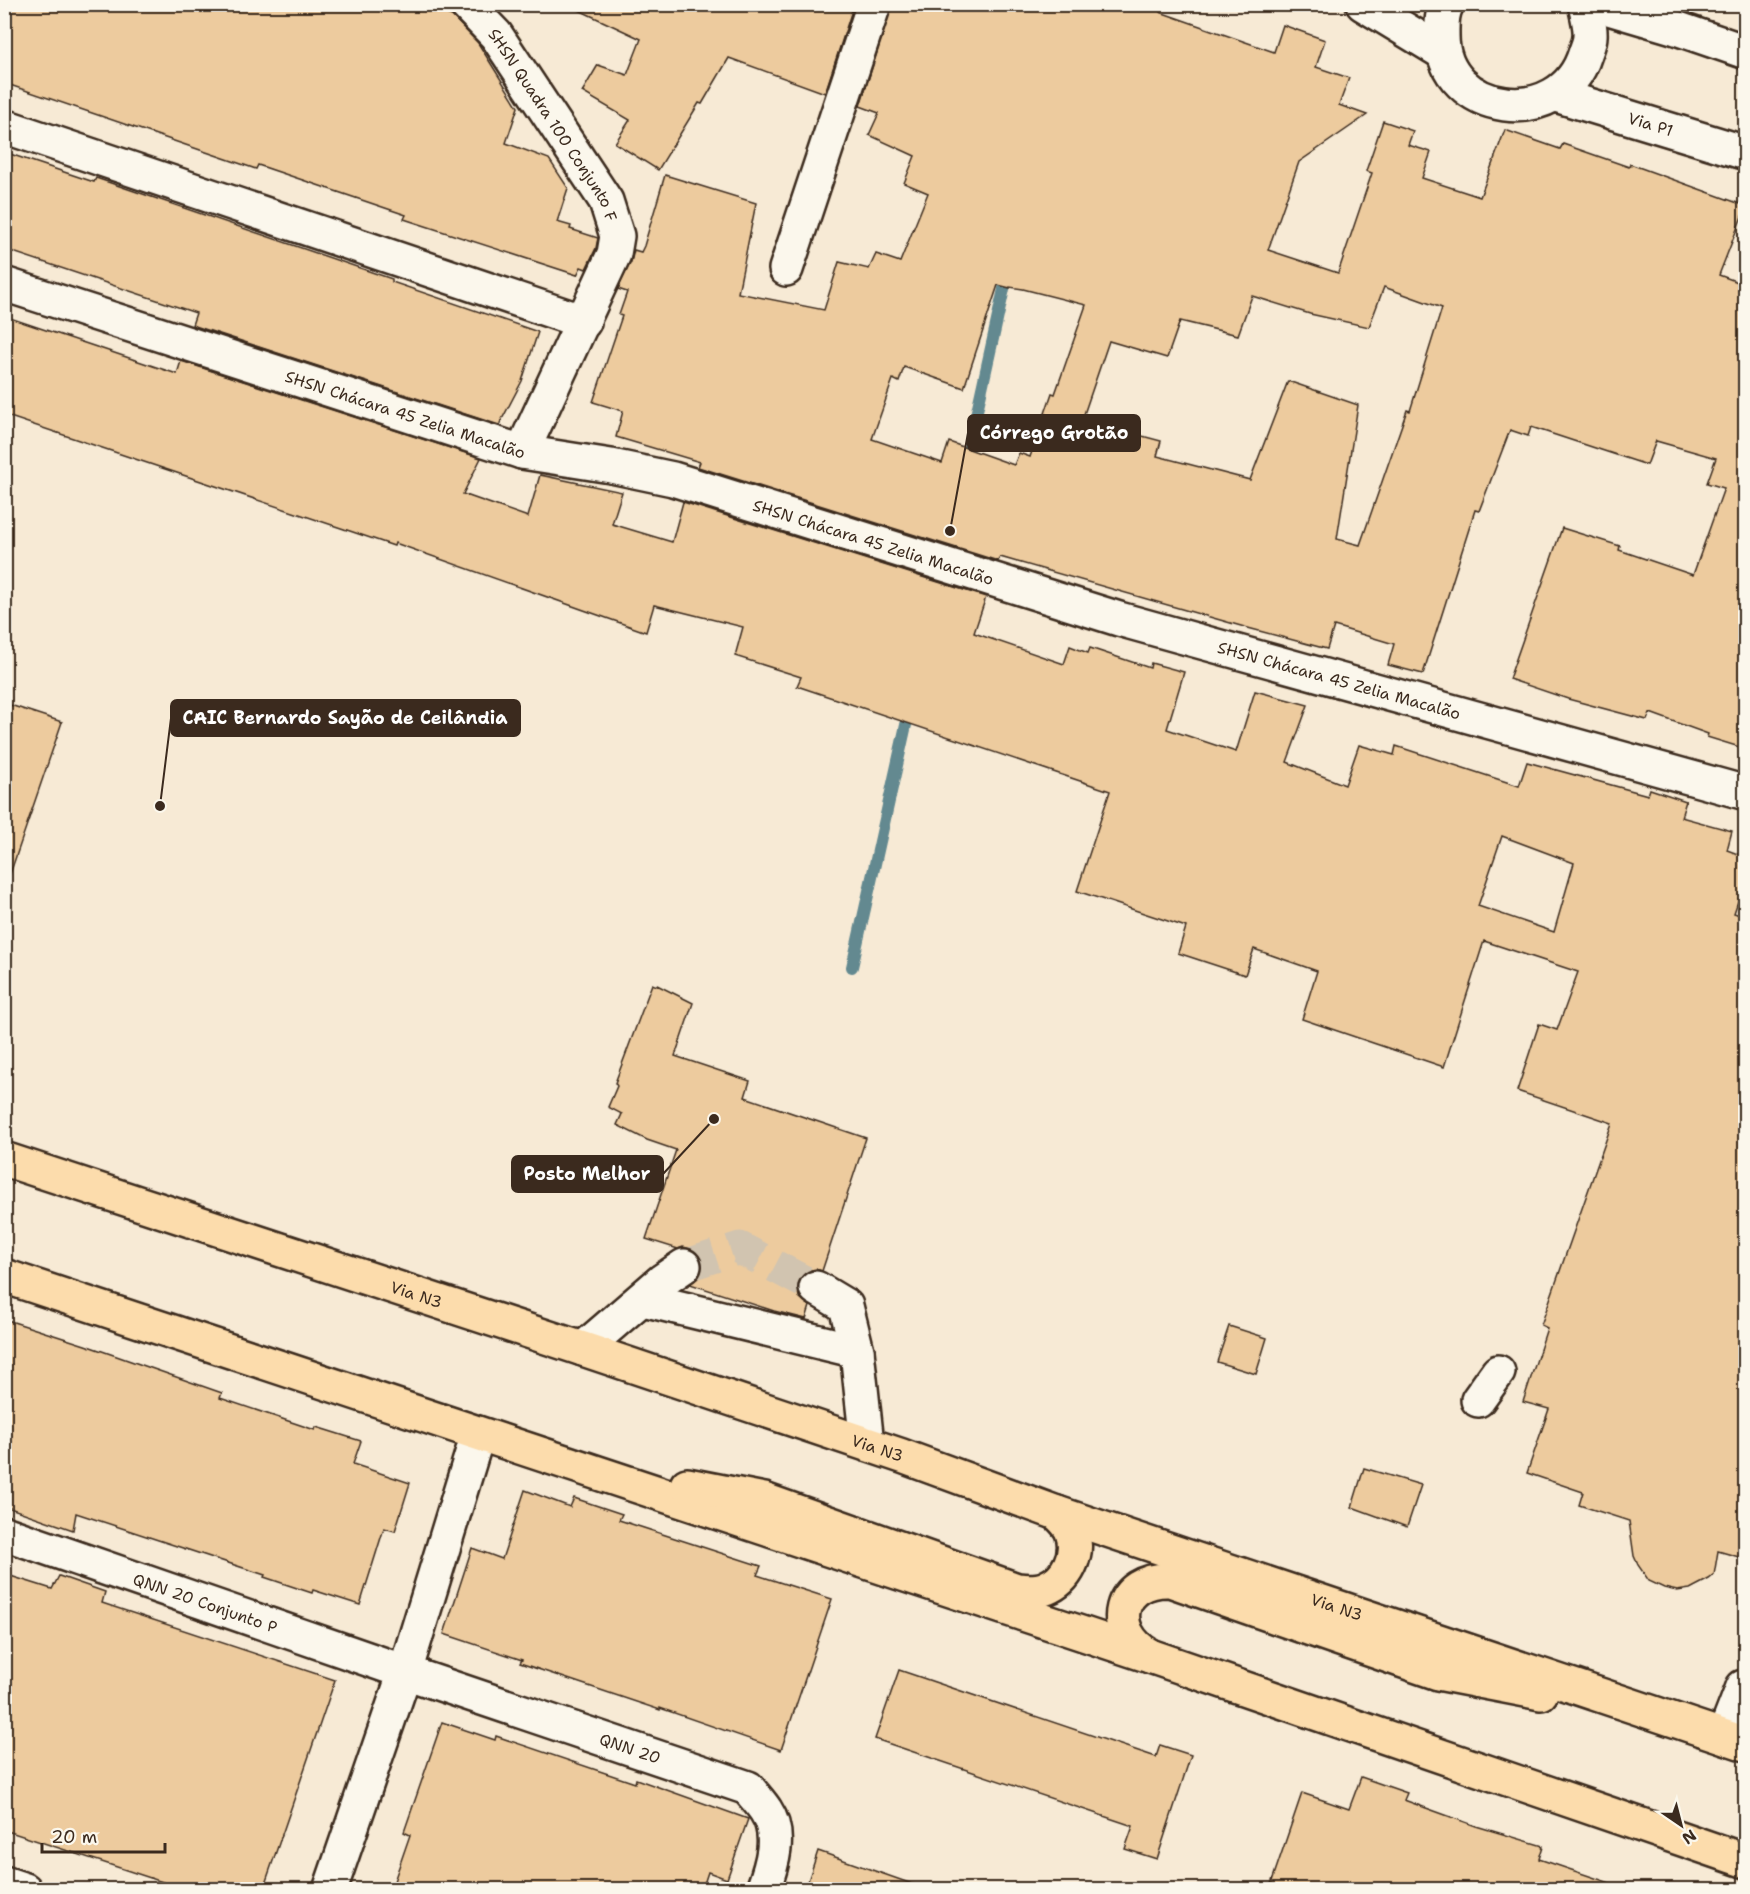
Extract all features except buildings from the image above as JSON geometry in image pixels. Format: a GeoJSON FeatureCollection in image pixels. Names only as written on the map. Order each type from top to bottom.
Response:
{"type":"FeatureCollection","features":[{"type":"Feature","properties":{"kind":"main road","name":"Via N3"},"geometry":{"type":"LineString","coordinates":[[14,1164],[867,1444],[1057,1513],[1735,1740]]}},
{"type":"Feature","properties":{"kind":"main road"},"geometry":{"type":"LineString","coordinates":[[4,1276],[1150,1656],[1746,1860]]}},
{"type":"Feature","properties":{"kind":"main road"},"geometry":{"type":"LineString","coordinates":[[553,1459],[764,1500],[1017,1590],[1031,1591],[1046,1588],[1059,1580],[1068,1569],[1073,1557],[1072,1532],[1057,1513]]}},
{"type":"Feature","properties":{"kind":"main road"},"geometry":{"type":"LineString","coordinates":[[1150,1656],[1138,1650],[1129,1640],[1123,1627],[1122,1614],[1134,1591],[1151,1581],[1170,1580],[1438,1673],[1676,1719]]}},
{"type":"Feature","properties":{"kind":"street","name":"SHSN Quadra 100 Conjunto F"},"geometry":{"type":"LineString","coordinates":[[466,4],[496,35],[606,201],[617,236],[614,254],[522,452]]}},
{"type":"Feature","properties":{"kind":"street"},"geometry":{"type":"LineString","coordinates":[[786,269],[874,4]]}},
{"type":"Feature","properties":{"kind":"street"},"geometry":{"type":"LineString","coordinates":[[1363,4],[1442,52],[1459,82],[1488,102],[1523,106],[1556,94],[1580,69],[1590,36],[1585,4]]}},
{"type":"Feature","properties":{"kind":"street"},"geometry":{"type":"LineString","coordinates":[[1442,52],[1443,11],[1447,4]]}},
{"type":"Feature","properties":{"kind":"street"},"geometry":{"type":"LineString","coordinates":[[1595,4],[1679,16],[1746,51]]}},
{"type":"Feature","properties":{"kind":"street","name":"Via P1"},"geometry":{"type":"LineString","coordinates":[[1556,94],[1746,153]]}},
{"type":"Feature","properties":{"kind":"street"},"geometry":{"type":"LineString","coordinates":[[4,126],[584,322]]}},
{"type":"Feature","properties":{"kind":"street","name":"SHSN Chácara 45 Zelia Macalão"},"geometry":{"type":"LineString","coordinates":[[4,284],[522,452],[611,466],[673,479],[1119,620],[1746,793]]}},
{"type":"Feature","properties":{"kind":"street"},"geometry":{"type":"LineString","coordinates":[[583,1349],[662,1281],[684,1266]]}},
{"type":"Feature","properties":{"kind":"street"},"geometry":{"type":"LineString","coordinates":[[816,1288],[846,1306],[857,1351],[867,1444]]}},
{"type":"Feature","properties":{"kind":"street"},"geometry":{"type":"LineString","coordinates":[[643,1299],[857,1351]]}},
{"type":"Feature","properties":{"kind":"street"},"geometry":{"type":"LineString","coordinates":[[330,1890],[405,1672],[478,1434]]}},
{"type":"Feature","properties":{"kind":"street","name":"QNN 20 Conjunto P"},"geometry":{"type":"LineString","coordinates":[[4,1533],[405,1672]]}},
{"type":"Feature","properties":{"kind":"street","name":"QNN 20"},"geometry":{"type":"LineString","coordinates":[[405,1672],[748,1788],[767,1812],[775,1835],[773,1862],[763,1890]]}},
{"type":"Feature","properties":{"kind":"street"},"geometry":{"type":"LineString","coordinates":[[1735,1740],[1743,1687]]}},
{"type":"Feature","properties":{"kind":"street"},"geometry":{"type":"LineString","coordinates":[[4,1882],[25,1890]]}},
{"type":"Feature","properties":{"kind":"waterway"},"geometry":{"type":"LineString","coordinates":[[965,465],[1008,271]]}},
{"type":"Feature","properties":{"kind":"waterway"},"geometry":{"type":"LineString","coordinates":[[852,967],[910,707]]}},
{"type":"Feature","properties":{"kind":"tunnel"},"geometry":{"type":"LineString","coordinates":[[684,1266],[740,1248],[816,1288]]}},
{"type":"Feature","properties":{"kind":"place","name":"Córrego Grotão"},"geometry":{"type":"Point","coordinates":[950,531]}},
{"type":"Feature","properties":{"kind":"place","name":"CAIC Bernardo Sayão de Ceilândia"},"geometry":{"type":"Point","coordinates":[160,806]}},
{"type":"Feature","properties":{"kind":"place","name":"Posto Melhor"},"geometry":{"type":"Point","coordinates":[714,1119]}}]}
